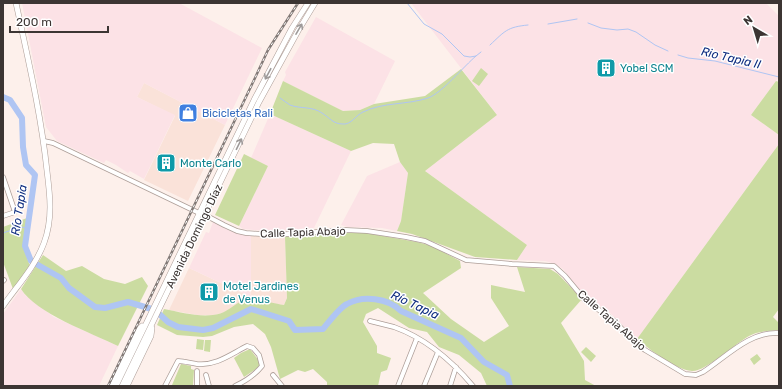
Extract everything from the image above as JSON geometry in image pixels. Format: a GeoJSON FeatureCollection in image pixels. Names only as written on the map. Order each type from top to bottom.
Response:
{"type":"FeatureCollection","features":[{"type":"Feature","properties":{"kind":"main road"},"geometry":{"type":"LineString","coordinates":[[3,306],[38,256],[47,233],[51,211],[44,141],[16,3]]}},
{"type":"Feature","properties":{"kind":"main road","name":"Avenida Domingo Díaz"},"geometry":{"type":"LineString","coordinates":[[122,386],[150,321],[155,302],[254,100],[292,28],[308,3]]}},
{"type":"Feature","properties":{"kind":"main road","name":"Avenida Domingo Díaz"},"geometry":{"type":"LineString","coordinates":[[116,386],[150,321],[161,305],[259,102],[315,3]]}},
{"type":"Feature","properties":{"kind":"main road"},"geometry":{"type":"LineString","coordinates":[[112,386],[137,332],[150,321]]}},
{"type":"Feature","properties":{"kind":"main road"},"geometry":{"type":"LineString","coordinates":[[127,386],[151,336],[150,321]]}},
{"type":"Feature","properties":{"kind":"street"},"geometry":{"type":"LineString","coordinates":[[44,141],[53,143],[199,213]]}},
{"type":"Feature","properties":{"kind":"street"},"geometry":{"type":"LineString","coordinates":[[3,177],[15,212],[3,216]]}},
{"type":"Feature","properties":{"kind":"street","name":"Calle Tapia Abajo"},"geometry":{"type":"LineString","coordinates":[[205,215],[237,231],[246,233],[274,235],[346,230],[367,231],[425,241],[466,260],[554,266],[565,276],[585,300],[613,320],[636,343],[681,372],[690,375],[696,375],[703,372],[752,338],[764,334],[779,333]]}},
{"type":"Feature","properties":{"kind":"street"},"geometry":{"type":"LineString","coordinates":[[370,321],[395,328],[417,338],[438,352],[456,367],[473,386]]}},
{"type":"Feature","properties":{"kind":"street"},"geometry":{"type":"LineString","coordinates":[[398,386],[417,338]]}},
{"type":"Feature","properties":{"kind":"street"},"geometry":{"type":"LineString","coordinates":[[165,386],[178,361],[197,364],[214,362],[224,359],[247,346],[253,348],[259,355],[262,366],[246,381],[235,386]]}},
{"type":"Feature","properties":{"kind":"street"},"geometry":{"type":"LineString","coordinates":[[424,386],[438,352]]}},
{"type":"Feature","properties":{"kind":"street"},"geometry":{"type":"LineString","coordinates":[[450,386],[456,367]]}},
{"type":"Feature","properties":{"kind":"street"},"geometry":{"type":"LineString","coordinates":[[197,371],[197,386]]}},
{"type":"Feature","properties":{"kind":"street"},"geometry":{"type":"LineString","coordinates":[[206,374],[209,386]]}},
{"type":"Feature","properties":{"kind":"street"},"geometry":{"type":"LineString","coordinates":[[273,375],[282,386]]}},
{"type":"Feature","properties":{"kind":"shaded area"},"geometry":{"type":"Polygon","coordinates":[[[22,3],[179,3],[262,48],[225,125],[144,83],[137,97],[175,115],[144,179],[130,171],[128,173],[106,160],[104,163],[57,141],[46,127],[22,3]]]}},
{"type":"Feature","properties":{"kind":"shaded area"},"geometry":{"type":"Polygon","coordinates":[[[411,3],[766,3],[779,16],[779,77],[751,115],[779,135],[779,144],[637,339],[609,312],[581,292],[563,269],[555,264],[545,261],[517,260],[527,245],[425,171],[497,115],[411,3]]]}},
{"type":"Feature","properties":{"kind":"shaded area"},"geometry":{"type":"Polygon","coordinates":[[[316,17],[395,61],[374,104],[360,110],[343,111],[283,81],[286,75],[285,72],[316,17]]]}},
{"type":"Feature","properties":{"kind":"shaded area"},"geometry":{"type":"Polygon","coordinates":[[[144,83],[225,125],[188,201],[144,180],[175,116],[137,97],[144,83]]]}},
{"type":"Feature","properties":{"kind":"shaded area"},"geometry":{"type":"Polygon","coordinates":[[[270,114],[351,151],[314,228],[266,231],[243,229],[239,226],[268,166],[251,158],[270,114]]]}},
{"type":"Feature","properties":{"kind":"shaded area"},"geometry":{"type":"Polygon","coordinates":[[[400,162],[408,173],[401,221],[397,231],[382,228],[348,227],[341,225],[367,176],[400,162]]]}},
{"type":"Feature","properties":{"kind":"shaded area"},"geometry":{"type":"Polygon","coordinates":[[[213,222],[230,231],[251,236],[251,297],[189,268],[206,232],[209,233],[213,222]]]}},
{"type":"Feature","properties":{"kind":"shaded area"},"geometry":{"type":"Polygon","coordinates":[[[251,236],[285,237],[287,298],[284,305],[249,300],[239,303],[229,311],[214,315],[197,315],[169,310],[189,268],[251,296],[251,236]]]}},
{"type":"Feature","properties":{"kind":"shaded area"},"geometry":{"type":"Polygon","coordinates":[[[21,289],[25,295],[54,317],[118,346],[99,386],[3,386],[3,314],[21,289]]]}},
{"type":"Feature","properties":{"kind":"green space"},"geometry":{"type":"Polygon","coordinates":[[[481,68],[488,74],[479,86],[472,81],[481,68]]]}},
{"type":"Feature","properties":{"kind":"green space"},"geometry":{"type":"Polygon","coordinates":[[[461,69],[497,115],[425,171],[527,245],[517,260],[475,257],[412,234],[397,231],[401,221],[408,173],[400,162],[394,144],[373,143],[351,151],[270,114],[283,81],[343,111],[360,110],[374,104],[425,96],[461,69]]]}},
{"type":"Feature","properties":{"kind":"green space"},"geometry":{"type":"Polygon","coordinates":[[[776,81],[779,82],[779,135],[751,115],[776,81]]]}},
{"type":"Feature","properties":{"kind":"green space"},"geometry":{"type":"Polygon","coordinates":[[[779,144],[779,309],[773,317],[779,323],[779,330],[752,334],[705,367],[698,370],[692,371],[678,367],[648,348],[637,339],[779,144]]]}},
{"type":"Feature","properties":{"kind":"green space"},"geometry":{"type":"Polygon","coordinates":[[[244,154],[268,166],[239,226],[215,215],[244,154]]]}},
{"type":"Feature","properties":{"kind":"green space"},"geometry":{"type":"Polygon","coordinates":[[[27,218],[24,249],[30,266],[13,289],[3,262],[3,227],[27,218]]]}},
{"type":"Feature","properties":{"kind":"green space"},"geometry":{"type":"Polygon","coordinates":[[[348,232],[366,233],[417,242],[432,246],[460,261],[461,268],[423,293],[451,319],[484,342],[509,326],[491,298],[491,285],[525,292],[517,267],[550,269],[558,274],[582,299],[561,323],[584,361],[585,380],[596,386],[487,386],[481,373],[459,355],[439,347],[427,332],[409,328],[378,308],[366,314],[363,322],[377,346],[377,353],[391,358],[387,370],[381,372],[378,386],[327,386],[327,382],[313,369],[305,372],[298,370],[280,379],[271,347],[265,334],[253,324],[234,327],[212,336],[203,337],[177,335],[157,325],[164,309],[188,314],[213,315],[221,313],[238,303],[248,300],[284,305],[287,298],[285,237],[348,232]]]}},
{"type":"Feature","properties":{"kind":"green space"},"geometry":{"type":"Polygon","coordinates":[[[43,255],[66,271],[82,266],[104,279],[125,284],[142,277],[148,286],[118,346],[65,322],[28,298],[21,289],[43,255]]]}},
{"type":"Feature","properties":{"kind":"green space"},"geometry":{"type":"Polygon","coordinates":[[[197,339],[204,340],[203,350],[196,349],[197,339]]]}},
{"type":"Feature","properties":{"kind":"green space"},"geometry":{"type":"Polygon","coordinates":[[[205,340],[211,340],[210,352],[204,351],[205,340]]]}},
{"type":"Feature","properties":{"kind":"green space"},"geometry":{"type":"Polygon","coordinates":[[[586,347],[596,356],[591,362],[581,352],[586,347]]]}},
{"type":"Feature","properties":{"kind":"green space"},"geometry":{"type":"Polygon","coordinates":[[[250,349],[259,361],[259,367],[244,377],[234,358],[250,349]]]}},
{"type":"Feature","properties":{"kind":"green space"},"geometry":{"type":"Polygon","coordinates":[[[757,354],[761,359],[754,365],[750,359],[757,354]]]}},
{"type":"Feature","properties":{"kind":"green space"},"geometry":{"type":"Polygon","coordinates":[[[181,364],[191,366],[191,369],[194,370],[193,386],[172,385],[181,364]]]}},
{"type":"Feature","properties":{"kind":"waterway"},"geometry":{"type":"LineString","coordinates":[[407,3],[424,24],[442,34],[464,56],[476,56],[481,52]]}},
{"type":"Feature","properties":{"kind":"waterway","name":"Rio Tapia II"},"geometry":{"type":"LineString","coordinates":[[548,24],[577,19]]}},
{"type":"Feature","properties":{"kind":"waterway","name":"Rio Tapia II"},"geometry":{"type":"LineString","coordinates":[[588,23],[601,28],[617,30],[628,29],[636,32],[655,45],[668,51]]}},
{"type":"Feature","properties":{"kind":"waterway","name":"Rio Tapia II"},"geometry":{"type":"LineString","coordinates":[[490,45],[507,30],[528,25]]}},
{"type":"Feature","properties":{"kind":"waterway","name":"Rio Tapia II"},"geometry":{"type":"LineString","coordinates":[[678,55],[688,58],[715,61],[779,77]]}},
{"type":"Feature","properties":{"kind":"waterway"},"geometry":{"type":"LineString","coordinates":[[280,98],[290,105],[314,109],[334,122],[346,124],[360,113],[371,109],[387,105],[412,102],[434,95],[476,56]]}},
{"type":"Feature","properties":{"kind":"waterway","name":"Río Tapia"},"geometry":{"type":"LineString","coordinates":[[3,97],[10,100],[22,118],[23,147],[26,165],[35,175],[25,246],[31,261],[61,278],[69,288],[95,307],[105,308],[128,302],[155,310],[168,322],[178,327],[203,330],[213,328],[251,309],[289,321],[295,330],[323,329],[337,312],[347,304],[360,299],[375,299],[389,303],[401,311],[461,338],[484,362],[507,375],[510,386]]}},
{"type":"Feature","properties":{"kind":"waterway"},"geometry":{"type":"LineString","coordinates":[[3,233],[21,227],[28,228]]}},
{"type":"Feature","properties":{"kind":"railway"},"geometry":{"type":"LineString","coordinates":[[108,386],[268,50],[298,3]]}},
{"type":"Feature","properties":{"kind":"place","name":"Yobel SCM"},"geometry":{"type":"Point","coordinates":[606,68]}},
{"type":"Feature","properties":{"kind":"place","name":"Bicicletas Rali"},"geometry":{"type":"Point","coordinates":[188,113]}},
{"type":"Feature","properties":{"kind":"place","name":"Monte Carlo"},"geometry":{"type":"Point","coordinates":[166,163]}},
{"type":"Feature","properties":{"kind":"place","name":"Motel Jardines de Venus"},"geometry":{"type":"Point","coordinates":[209,292]}}]}
